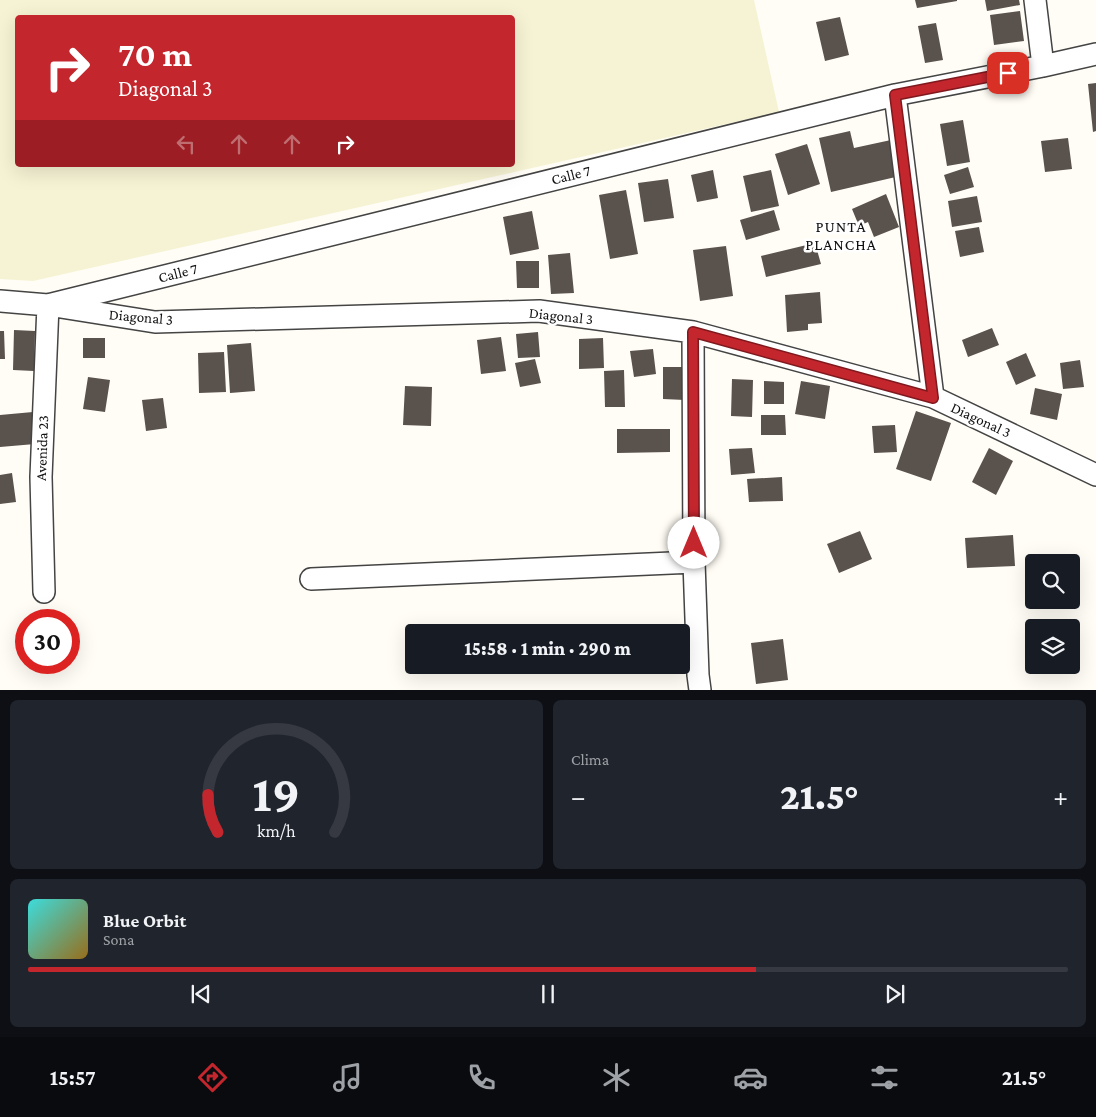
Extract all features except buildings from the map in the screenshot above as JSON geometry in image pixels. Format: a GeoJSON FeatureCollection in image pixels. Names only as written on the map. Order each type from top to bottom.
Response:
{"type":"FeatureCollection","features":[{"type":"Feature","properties":{"kind":"street"},"geometry":{"type":"LineString","coordinates":[[1035,0],[1043,66]]}},
{"type":"Feature","properties":{"kind":"street","name":"Calle 7"},"geometry":{"type":"LineString","coordinates":[[48,305],[895,95],[1096,54]]}},
{"type":"Feature","properties":{"kind":"street"},"geometry":{"type":"LineString","coordinates":[[895,95],[933,398]]}},
{"type":"Feature","properties":{"kind":"street","name":"Diagonal 3"},"geometry":{"type":"LineString","coordinates":[[0,301],[48,305],[155,322],[539,311],[693,332],[933,398],[1096,475]]}},
{"type":"Feature","properties":{"kind":"street","name":"Avenida 23"},"geometry":{"type":"LineString","coordinates":[[44,592],[41,477],[48,305]]}},
{"type":"Feature","properties":{"kind":"street"},"geometry":{"type":"LineString","coordinates":[[693,332],[694,562],[700,690]]}},
{"type":"Feature","properties":{"kind":"street"},"geometry":{"type":"LineString","coordinates":[[311,579],[694,562]]}},
{"type":"Feature","properties":{"kind":"shaded area"},"geometry":{"type":"Polygon","coordinates":[[[0,0],[754,0],[779,112],[33,281],[0,279],[0,0]]]}},
{"type":"Feature","properties":{"kind":"district","name":"PUNTA PLANCHA"},"geometry":{"type":"Point","coordinates":[841,235]}},
{"type":"Feature","properties":{"kind":"route"},"geometry":{"type":"LineString","coordinates":[[694,543],[693,332],[933,398],[895,95],[1008,73]]}}]}
